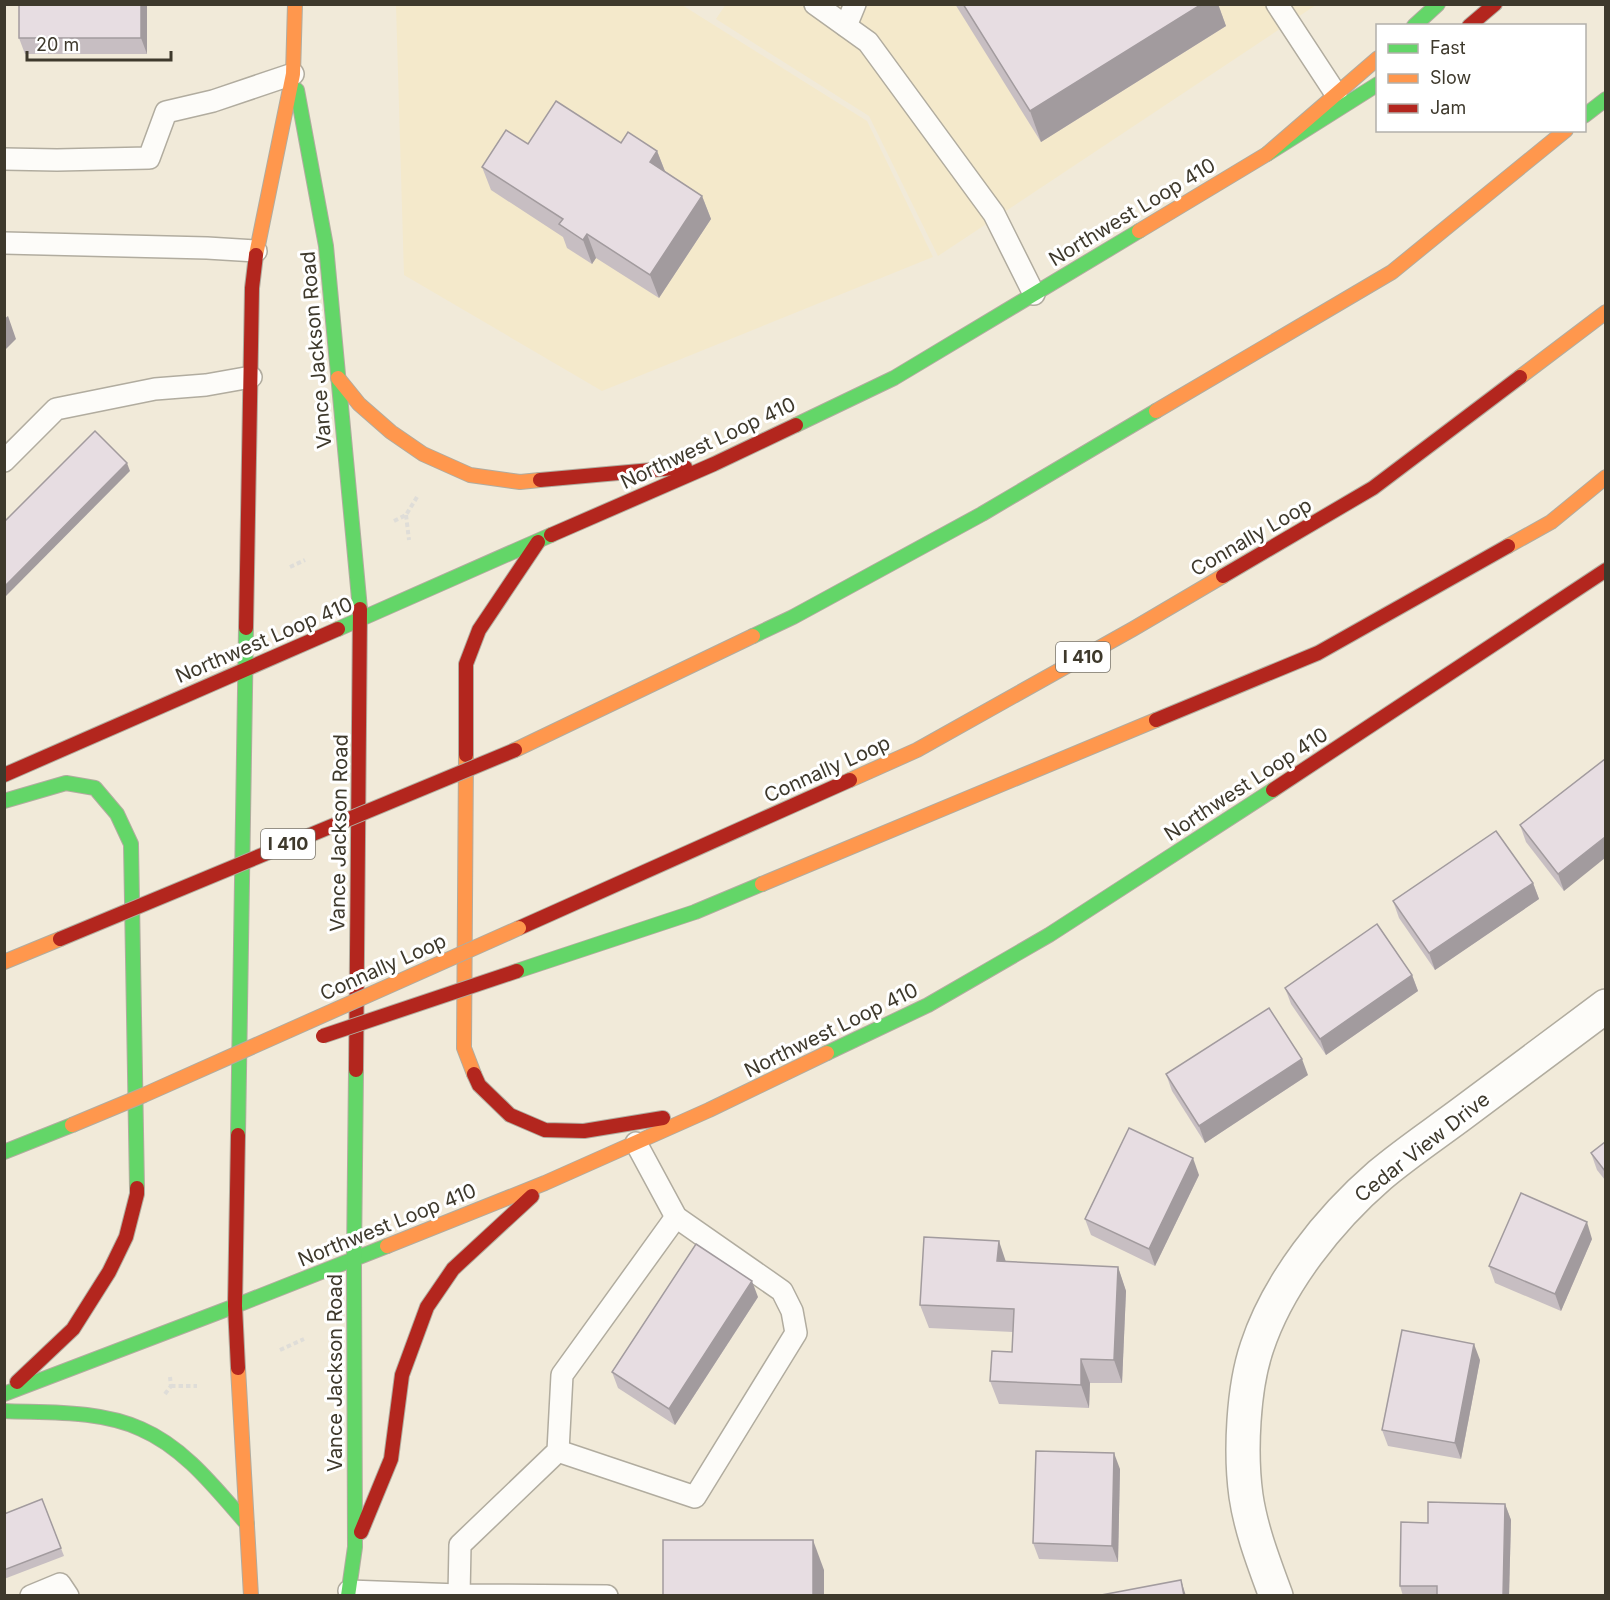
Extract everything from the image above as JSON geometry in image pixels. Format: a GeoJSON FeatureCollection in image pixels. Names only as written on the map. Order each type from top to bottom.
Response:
{"type":"FeatureCollection","features":[{"type":"Feature","properties":{"kind":"main road","name":"Vance Jackson Road"},"geometry":{"type":"LineString","coordinates":[[250,1596],[235,1306],[252,288],[256,251],[294,74],[295,4]]}},
{"type":"Feature","properties":{"kind":"main road"},"geometry":{"type":"LineString","coordinates":[[1416,24],[1438,4]]}},
{"type":"Feature","properties":{"kind":"main road"},"geometry":{"type":"LineString","coordinates":[[1471,24],[1495,4]]}},
{"type":"Feature","properties":{"kind":"main road","name":"Northwest Loop 410"},"geometry":{"type":"LineString","coordinates":[[6,769],[246,669],[538,542],[714,464],[894,378],[1267,154],[1376,58]]}},
{"type":"Feature","properties":{"kind":"main road","name":"Vance Jackson Road"},"geometry":{"type":"LineString","coordinates":[[294,74],[326,246],[361,619],[354,1259],[355,1547],[348,1593]]}},
{"type":"Feature","properties":{"kind":"main road"},"geometry":{"type":"LineString","coordinates":[[1267,154],[1376,85]]}},
{"type":"Feature","properties":{"kind":"main road"},"geometry":{"type":"LineString","coordinates":[[1586,114],[1605,99]]}},
{"type":"Feature","properties":{"kind":"main road","name":"I 410"},"geometry":{"type":"LineString","coordinates":[[4,962],[515,750],[792,617],[982,514],[1392,272],[1564,132]]}},
{"type":"Feature","properties":{"kind":"main road","name":"Connally Loop"},"geometry":{"type":"LineString","coordinates":[[4,1152],[144,1095],[917,750],[1133,629],[1373,488],[1605,312]]}},
{"type":"Feature","properties":{"kind":"main road"},"geometry":{"type":"LineString","coordinates":[[338,378],[359,404],[391,432],[423,454],[470,475],[520,482],[714,464]]}},
{"type":"Feature","properties":{"kind":"main road"},"geometry":{"type":"LineString","coordinates":[[314,1039],[695,912],[1318,653],[1551,522],[1605,477]]}},
{"type":"Feature","properties":{"kind":"main road"},"geometry":{"type":"LineString","coordinates":[[538,542],[479,630],[466,664],[464,1048],[479,1085],[510,1114],[545,1130],[584,1131],[709,1110]]}},
{"type":"Feature","properties":{"kind":"main road","name":"Northwest Loop 410"},"geometry":{"type":"LineString","coordinates":[[4,1394],[235,1306],[545,1183],[709,1110],[928,1005],[1049,935],[1377,723],[1605,570]]}},
{"type":"Feature","properties":{"kind":"main road"},"geometry":{"type":"LineString","coordinates":[[4,801],[66,783],[95,788],[117,814],[131,844],[137,1194],[126,1237],[109,1272],[73,1329],[4,1394]]}},
{"type":"Feature","properties":{"kind":"main road"},"geometry":{"type":"LineString","coordinates":[[144,1095],[269,1054]]}},
{"type":"Feature","properties":{"kind":"main road"},"geometry":{"type":"LineString","coordinates":[[355,1547],[391,1459],[402,1375],[427,1307],[453,1269],[545,1183]]}},
{"type":"Feature","properties":{"kind":"main road"},"geometry":{"type":"LineString","coordinates":[[4,1411],[83,1415],[121,1422],[142,1429],[168,1444],[207,1478],[247,1524]]}},
{"type":"Feature","properties":{"kind":"street","name":"Cedar View Drive"},"geometry":{"type":"LineString","coordinates":[[1276,1596],[1259,1550],[1246,1495],[1243,1450],[1245,1399],[1257,1347],[1277,1301],[1303,1259],[1339,1215],[1380,1175],[1605,1006]]}},
{"type":"Feature","properties":{"kind":"lane"},"geometry":{"type":"LineString","coordinates":[[815,4],[868,42],[994,214],[1034,294]]}},
{"type":"Feature","properties":{"kind":"lane"},"geometry":{"type":"LineString","coordinates":[[846,26],[855,4]]}},
{"type":"Feature","properties":{"kind":"lane"},"geometry":{"type":"LineString","coordinates":[[1277,4],[1336,94]]}},
{"type":"Feature","properties":{"kind":"lane"},"geometry":{"type":"LineString","coordinates":[[4,159],[149,158],[166,112],[213,101],[294,74]]}},
{"type":"Feature","properties":{"kind":"lane"},"geometry":{"type":"LineString","coordinates":[[4,243],[256,251]]}},
{"type":"Feature","properties":{"kind":"lane"},"geometry":{"type":"LineString","coordinates":[[4,461],[56,409],[155,389],[206,385],[251,377]]}},
{"type":"Feature","properties":{"kind":"lane"},"geometry":{"type":"LineString","coordinates":[[558,1451],[694,1497],[796,1333],[792,1311],[782,1291],[676,1217],[636,1143]]}},
{"type":"Feature","properties":{"kind":"lane"},"geometry":{"type":"LineString","coordinates":[[459,1595],[460,1545],[558,1451],[562,1375],[676,1217]]}},
{"type":"Feature","properties":{"kind":"lane"},"geometry":{"type":"LineString","coordinates":[[31,1596],[60,1584],[68,1596]]}},
{"type":"Feature","properties":{"kind":"lane"},"geometry":{"type":"LineString","coordinates":[[348,1593],[607,1596]]}},
{"type":"Feature","properties":{"kind":"path"},"geometry":{"type":"LineString","coordinates":[[409,540],[406,515],[420,491]]}},
{"type":"Feature","properties":{"kind":"path"},"geometry":{"type":"LineString","coordinates":[[284,570],[305,560]]}},
{"type":"Feature","properties":{"kind":"path"},"geometry":{"type":"LineString","coordinates":[[279,1350],[304,1339]]}},
{"type":"Feature","properties":{"kind":"path"},"geometry":{"type":"LineString","coordinates":[[171,1386],[200,1386]]}},
{"type":"Feature","properties":{"kind":"shaded area"},"geometry":{"type":"Polygon","coordinates":[[[726,4],[1316,5],[938,256],[869,116],[716,19],[726,4]]]}},
{"type":"Feature","properties":{"kind":"shaded area"},"geometry":{"type":"Polygon","coordinates":[[[396,5],[682,5],[867,121],[933,257],[602,391],[404,275],[396,5]]]}},
{"type":"Feature","properties":{"kind":"building"},"geometry":{"type":"Polygon","coordinates":[[[19,4],[141,4],[141,38],[19,38],[19,4]]]}},
{"type":"Feature","properties":{"kind":"building"},"geometry":{"type":"Polygon","coordinates":[[[963,4],[1202,4],[1030,111],[963,4]]]}},
{"type":"Feature","properties":{"kind":"building"},"geometry":{"type":"Polygon","coordinates":[[[556,101],[621,143],[628,132],[657,151],[650,162],[702,196],[650,275],[587,234],[583,240],[559,224],[563,219],[482,167],[506,130],[528,144],[556,101]]]}},
{"type":"Feature","properties":{"kind":"building"},"geometry":{"type":"Polygon","coordinates":[[[95,431],[127,463],[4,587],[4,522],[95,431]]]}},
{"type":"Feature","properties":{"kind":"building"},"geometry":{"type":"Polygon","coordinates":[[[1605,759],[1605,837],[1558,874],[1520,825],[1605,759]]]}},
{"type":"Feature","properties":{"kind":"building"},"geometry":{"type":"Polygon","coordinates":[[[1496,831],[1533,883],[1429,953],[1393,901],[1496,831]]]}},
{"type":"Feature","properties":{"kind":"building"},"geometry":{"type":"Polygon","coordinates":[[[1377,924],[1412,975],[1320,1039],[1285,988],[1377,924]]]}},
{"type":"Feature","properties":{"kind":"building"},"geometry":{"type":"Polygon","coordinates":[[[1269,1008],[1302,1059],[1199,1126],[1166,1074],[1269,1008]]]}},
{"type":"Feature","properties":{"kind":"building"},"geometry":{"type":"Polygon","coordinates":[[[1129,1128],[1193,1158],[1149,1249],[1085,1219],[1129,1128]]]}},
{"type":"Feature","properties":{"kind":"building"},"geometry":{"type":"Polygon","coordinates":[[[1605,1142],[1605,1171],[1591,1153],[1605,1142]]]}},
{"type":"Feature","properties":{"kind":"building"},"geometry":{"type":"Polygon","coordinates":[[[1521,1193],[1587,1222],[1555,1294],[1489,1266],[1521,1193]]]}},
{"type":"Feature","properties":{"kind":"building"},"geometry":{"type":"Polygon","coordinates":[[[924,1237],[999,1241],[997,1261],[1118,1267],[1114,1360],[1081,1359],[1081,1385],[990,1381],[992,1351],[1012,1352],[1014,1309],[920,1305],[924,1237]]]}},
{"type":"Feature","properties":{"kind":"building"},"geometry":{"type":"Polygon","coordinates":[[[696,1244],[752,1281],[669,1409],[612,1372],[696,1244]]]}},
{"type":"Feature","properties":{"kind":"building"},"geometry":{"type":"Polygon","coordinates":[[[1402,1330],[1474,1344],[1455,1443],[1382,1430],[1402,1330]]]}},
{"type":"Feature","properties":{"kind":"building"},"geometry":{"type":"Polygon","coordinates":[[[1036,1451],[1114,1453],[1112,1546],[1033,1543],[1036,1451]]]}},
{"type":"Feature","properties":{"kind":"building"},"geometry":{"type":"Polygon","coordinates":[[[42,1499],[61,1548],[4,1570],[4,1514],[42,1499]]]}},
{"type":"Feature","properties":{"kind":"building"},"geometry":{"type":"Polygon","coordinates":[[[1428,1502],[1505,1504],[1503,1596],[1437,1596],[1437,1586],[1400,1586],[1401,1522],[1428,1523],[1428,1502]]]}},
{"type":"Feature","properties":{"kind":"building"},"geometry":{"type":"Polygon","coordinates":[[[663,1540],[813,1540],[813,1596],[663,1596],[663,1540]]]}},
{"type":"Feature","properties":{"kind":"building"},"geometry":{"type":"Polygon","coordinates":[[[1181,1580],[1184,1596],[1096,1596],[1181,1580]]]}},
{"type":"Feature","properties":{"kind":"traffic: fast"},"geometry":{"type":"LineString","coordinates":[[1416,24],[1438,4]]}},
{"type":"Feature","properties":{"kind":"traffic: fast"},"geometry":{"type":"LineString","coordinates":[[1267,154],[1376,85]]}},
{"type":"Feature","properties":{"kind":"traffic: fast"},"geometry":{"type":"LineString","coordinates":[[297,90],[326,246],[360,609]]}},
{"type":"Feature","properties":{"kind":"traffic: fast"},"geometry":{"type":"LineString","coordinates":[[1586,114],[1606,99]]}},
{"type":"Feature","properties":{"kind":"traffic: fast"},"geometry":{"type":"LineString","coordinates":[[796,425],[894,378],[1139,231]]}},
{"type":"Feature","properties":{"kind":"traffic: fast"},"geometry":{"type":"LineString","coordinates":[[753,636],[793,617],[982,514],[1156,411]]}},
{"type":"Feature","properties":{"kind":"traffic: fast"},"geometry":{"type":"LineString","coordinates":[[338,629],[551,535]]}},
{"type":"Feature","properties":{"kind":"traffic: fast"},"geometry":{"type":"LineString","coordinates":[[238,1135],[246,628]]}},
{"type":"Feature","properties":{"kind":"traffic: fast"},"geometry":{"type":"LineString","coordinates":[[4,801],[66,783],[95,788],[117,814],[131,844],[137,1188]]}},
{"type":"Feature","properties":{"kind":"traffic: fast"},"geometry":{"type":"LineString","coordinates":[[827,1053],[928,1005],[1049,935],[1273,790]]}},
{"type":"Feature","properties":{"kind":"traffic: fast"},"geometry":{"type":"LineString","coordinates":[[517,971],[695,912],[762,884]]}},
{"type":"Feature","properties":{"kind":"traffic: fast"},"geometry":{"type":"LineString","coordinates":[[348,1596],[355,1547],[356,1070]]}},
{"type":"Feature","properties":{"kind":"traffic: fast"},"geometry":{"type":"LineString","coordinates":[[4,1152],[72,1125]]}},
{"type":"Feature","properties":{"kind":"traffic: fast"},"geometry":{"type":"LineString","coordinates":[[4,1394],[387,1246]]}},
{"type":"Feature","properties":{"kind":"traffic: fast"},"geometry":{"type":"LineString","coordinates":[[4,1411],[91,1415],[141,1429],[157,1437],[186,1458],[247,1524]]}},
{"type":"Feature","properties":{"kind":"traffic: slow"},"geometry":{"type":"LineString","coordinates":[[256,255],[293,74],[295,4]]}},
{"type":"Feature","properties":{"kind":"traffic: slow"},"geometry":{"type":"LineString","coordinates":[[1139,231],[1267,154],[1376,60]]}},
{"type":"Feature","properties":{"kind":"traffic: slow"},"geometry":{"type":"LineString","coordinates":[[1156,411],[1392,272],[1564,132]]}},
{"type":"Feature","properties":{"kind":"traffic: slow"},"geometry":{"type":"LineString","coordinates":[[1520,377],[1606,312]]}},
{"type":"Feature","properties":{"kind":"traffic: slow"},"geometry":{"type":"LineString","coordinates":[[338,378],[359,404],[391,432],[423,454],[470,475],[520,482],[540,480]]}},
{"type":"Feature","properties":{"kind":"traffic: slow"},"geometry":{"type":"LineString","coordinates":[[1508,546],[1551,522],[1606,477]]}},
{"type":"Feature","properties":{"kind":"traffic: slow"},"geometry":{"type":"LineString","coordinates":[[850,780],[917,750],[1223,576]]}},
{"type":"Feature","properties":{"kind":"traffic: slow"},"geometry":{"type":"LineString","coordinates":[[515,750],[753,636]]}},
{"type":"Feature","properties":{"kind":"traffic: slow"},"geometry":{"type":"LineString","coordinates":[[762,884],[1156,720]]}},
{"type":"Feature","properties":{"kind":"traffic: slow"},"geometry":{"type":"LineString","coordinates":[[466,755],[464,1048],[474,1074]]}},
{"type":"Feature","properties":{"kind":"traffic: slow"},"geometry":{"type":"LineString","coordinates":[[72,1125],[519,928]]}},
{"type":"Feature","properties":{"kind":"traffic: slow"},"geometry":{"type":"LineString","coordinates":[[4,962],[60,939]]}},
{"type":"Feature","properties":{"kind":"traffic: slow"},"geometry":{"type":"LineString","coordinates":[[387,1246],[545,1183],[709,1110],[827,1053]]}},
{"type":"Feature","properties":{"kind":"traffic: slow"},"geometry":{"type":"LineString","coordinates":[[238,1368],[251,1596]]}},
{"type":"Feature","properties":{"kind":"traffic: jam"},"geometry":{"type":"LineString","coordinates":[[1471,24],[1495,4]]}},
{"type":"Feature","properties":{"kind":"traffic: jam"},"geometry":{"type":"LineString","coordinates":[[246,628],[252,288],[256,255]]}},
{"type":"Feature","properties":{"kind":"traffic: jam"},"geometry":{"type":"LineString","coordinates":[[1223,576],[1373,488],[1520,377]]}},
{"type":"Feature","properties":{"kind":"traffic: jam"},"geometry":{"type":"LineString","coordinates":[[551,535],[714,464],[796,425]]}},
{"type":"Feature","properties":{"kind":"traffic: jam"},"geometry":{"type":"LineString","coordinates":[[540,480],[685,467]]}},
{"type":"Feature","properties":{"kind":"traffic: jam"},"geometry":{"type":"LineString","coordinates":[[466,755],[466,664],[479,630],[538,542]]}},
{"type":"Feature","properties":{"kind":"traffic: jam"},"geometry":{"type":"LineString","coordinates":[[1156,720],[1318,653],[1508,546]]}},
{"type":"Feature","properties":{"kind":"traffic: jam"},"geometry":{"type":"LineString","coordinates":[[1273,790],[1606,570]]}},
{"type":"Feature","properties":{"kind":"traffic: jam"},"geometry":{"type":"LineString","coordinates":[[356,1070],[360,609]]}},
{"type":"Feature","properties":{"kind":"traffic: jam"},"geometry":{"type":"LineString","coordinates":[[4,775],[338,629]]}},
{"type":"Feature","properties":{"kind":"traffic: jam"},"geometry":{"type":"LineString","coordinates":[[60,939],[515,750]]}},
{"type":"Feature","properties":{"kind":"traffic: jam"},"geometry":{"type":"LineString","coordinates":[[519,928],[850,780]]}},
{"type":"Feature","properties":{"kind":"traffic: jam"},"geometry":{"type":"LineString","coordinates":[[323,1036],[517,971]]}},
{"type":"Feature","properties":{"kind":"traffic: jam"},"geometry":{"type":"LineString","coordinates":[[474,1074],[479,1085],[510,1115],[545,1130],[584,1131],[663,1118]]}},
{"type":"Feature","properties":{"kind":"traffic: jam"},"geometry":{"type":"LineString","coordinates":[[238,1135],[235,1306],[238,1368]]}},
{"type":"Feature","properties":{"kind":"traffic: jam"},"geometry":{"type":"LineString","coordinates":[[17,1382],[73,1329],[109,1272],[126,1237],[137,1188]]}},
{"type":"Feature","properties":{"kind":"traffic: jam"},"geometry":{"type":"LineString","coordinates":[[361,1532],[391,1459],[402,1375],[427,1307],[453,1269],[532,1196]]}}]}
